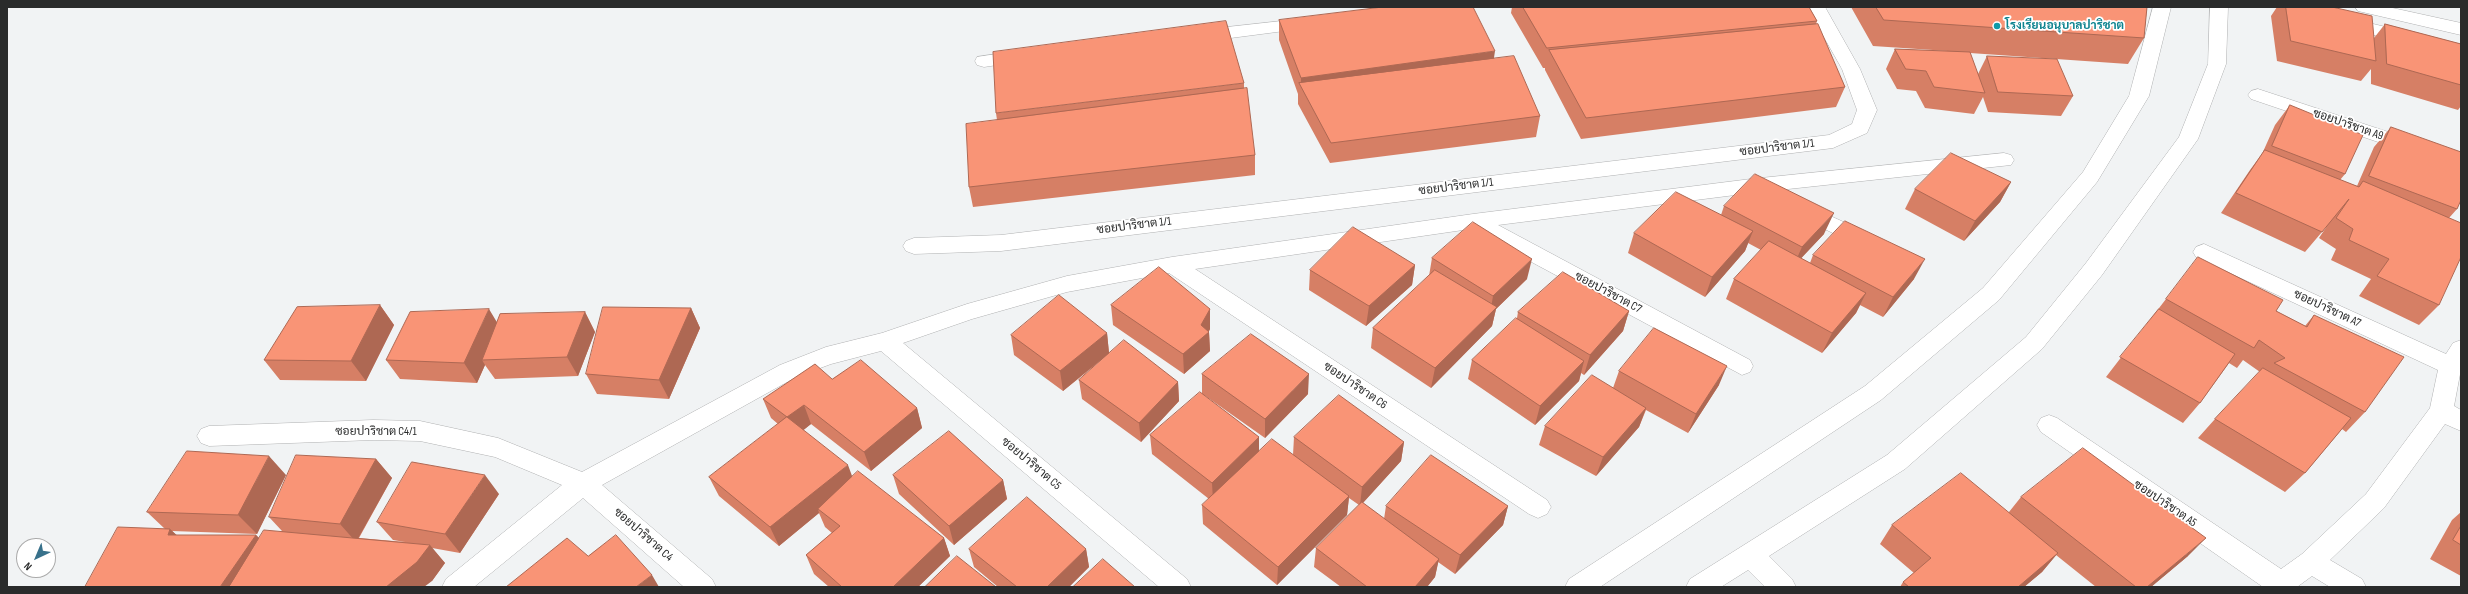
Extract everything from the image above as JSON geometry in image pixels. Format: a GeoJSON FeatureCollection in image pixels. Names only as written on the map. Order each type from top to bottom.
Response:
{"type":"FeatureCollection","features":[{"type":"Feature","properties":{"kind":"street","name":"ซอยปาริชาต 1/1"},"geometry":{"type":"LineString","coordinates":[[914,246],[1001,242],[1833,141],[1860,128],[1867,110],[1851,69],[1816,7]]}},
{"type":"Feature","properties":{"kind":"street"},"geometry":{"type":"LineString","coordinates":[[1578,587],[1873,393],[1991,294],[2090,177],[2139,96],[2162,7]]}},
{"type":"Feature","properties":{"kind":"street"},"geometry":{"type":"LineString","coordinates":[[1699,587],[1896,462],[2034,343],[2094,269],[2188,139],[2217,64],[2220,7]]}},
{"type":"Feature","properties":{"kind":"street"},"geometry":{"type":"LineString","coordinates":[[2364,7],[2461,29]]}},
{"type":"Feature","properties":{"kind":"street"},"geometry":{"type":"LineString","coordinates":[[2330,18],[2461,51]]}},
{"type":"Feature","properties":{"kind":"street"},"geometry":{"type":"LineString","coordinates":[[1185,38],[1323,21]]}},
{"type":"Feature","properties":{"kind":"street"},"geometry":{"type":"LineString","coordinates":[[984,61],[1038,54]]}},
{"type":"Feature","properties":{"kind":"street","name":"ซอยปาริชาต A9"},"geometry":{"type":"LineString","coordinates":[[2258,95],[2461,163]]}},
{"type":"Feature","properties":{"kind":"street"},"geometry":{"type":"LineString","coordinates":[[456,587],[583,483],[788,371],[826,356],[885,341],[968,312],[1066,284],[1172,265],[1473,220],[1751,186],[2004,160]]}},
{"type":"Feature","properties":{"kind":"street"},"geometry":{"type":"LineString","coordinates":[[1751,186],[1868,241]]}},
{"type":"Feature","properties":{"kind":"street","name":"ซอยปาริชาต C7"},"geometry":{"type":"LineString","coordinates":[[1473,220],[1742,366]]}},
{"type":"Feature","properties":{"kind":"street","name":"ซอยปาริชาต A7"},"geometry":{"type":"LineString","coordinates":[[2204,252],[2456,358]]}},
{"type":"Feature","properties":{"kind":"street","name":"ซอยปาริชาต C6"},"geometry":{"type":"LineString","coordinates":[[1172,265],[1538,507]]}},
{"type":"Feature","properties":{"kind":"street","name":"ซอยปาริชาต C5"},"geometry":{"type":"LineString","coordinates":[[885,341],[1178,587]]}},
{"type":"Feature","properties":{"kind":"street"},"geometry":{"type":"LineString","coordinates":[[2279,585],[2311,562],[2375,501],[2451,416],[2456,358]]}},
{"type":"Feature","properties":{"kind":"street","name":"ซอยปาริชาต A5"},"geometry":{"type":"LineString","coordinates":[[2049,425],[2279,585]]}},
{"type":"Feature","properties":{"kind":"street","name":"ซอยปาริชาต C4/1"},"geometry":{"type":"LineString","coordinates":[[209,436],[373,430],[420,431],[498,448],[583,483]]}},
{"type":"Feature","properties":{"kind":"street","name":"ซอยปาริชาต C4"},"geometry":{"type":"LineString","coordinates":[[583,483],[703,587]]}},
{"type":"Feature","properties":{"kind":"street"},"geometry":{"type":"LineString","coordinates":[[1750,555],[1784,587]]}},
{"type":"Feature","properties":{"kind":"street"},"geometry":{"type":"LineString","coordinates":[[2311,562],[2353,587]]}},
{"type":"Feature","properties":{"kind":"building"},"geometry":{"type":"Polygon","coordinates":[[[1383,7],[1473,7],[1495,51],[1301,78],[1279,20],[1383,7]]]}},
{"type":"Feature","properties":{"kind":"building"},"geometry":{"type":"Polygon","coordinates":[[[1523,7],[1809,7],[1817,21],[1547,48],[1523,7]]]}},
{"type":"Feature","properties":{"kind":"building"},"geometry":{"type":"Polygon","coordinates":[[[1876,7],[2147,7],[2144,38],[1884,20],[1876,7]]]}},
{"type":"Feature","properties":{"kind":"building"},"geometry":{"type":"Polygon","coordinates":[[[2286,7],[2332,7],[2372,16],[2376,61],[2291,41],[2286,7]]]}},
{"type":"Feature","properties":{"kind":"building"},"geometry":{"type":"Polygon","coordinates":[[[1226,21],[1244,83],[996,113],[993,52],[1226,21]]]}},
{"type":"Feature","properties":{"kind":"building"},"geometry":{"type":"Polygon","coordinates":[[[1818,24],[1845,87],[1586,118],[1549,50],[1818,24]]]}},
{"type":"Feature","properties":{"kind":"building"},"geometry":{"type":"Polygon","coordinates":[[[2385,24],[2461,44],[2461,85],[2387,64],[2385,24]]]}},
{"type":"Feature","properties":{"kind":"building"},"geometry":{"type":"Polygon","coordinates":[[[1895,49],[1970,52],[1985,93],[1934,87],[1926,71],[1906,69],[1895,49]]]}},
{"type":"Feature","properties":{"kind":"building"},"geometry":{"type":"Polygon","coordinates":[[[1514,56],[1540,116],[1331,143],[1299,83],[1514,56]]]}},
{"type":"Feature","properties":{"kind":"building"},"geometry":{"type":"Polygon","coordinates":[[[1987,56],[2057,59],[2073,96],[1998,92],[1987,56]]]}},
{"type":"Feature","properties":{"kind":"building"},"geometry":{"type":"Polygon","coordinates":[[[1247,88],[1255,155],[969,187],[966,124],[1247,88]]]}},
{"type":"Feature","properties":{"kind":"building"},"geometry":{"type":"Polygon","coordinates":[[[2290,105],[2363,135],[2345,174],[2272,146],[2290,105]]]}},
{"type":"Feature","properties":{"kind":"building"},"geometry":{"type":"Polygon","coordinates":[[[2391,127],[2461,152],[2461,200],[2457,209],[2369,176],[2391,127]]]}},
{"type":"Feature","properties":{"kind":"building"},"geometry":{"type":"Polygon","coordinates":[[[2265,150],[2359,187],[2363,181],[2461,223],[2461,257],[2439,305],[2377,276],[2389,259],[2349,240],[2353,229],[2336,218],[2349,199],[2322,232],[2236,193],[2265,150]]]}},
{"type":"Feature","properties":{"kind":"building"},"geometry":{"type":"Polygon","coordinates":[[[1951,153],[2011,182],[1975,221],[1915,189],[1951,153]]]}},
{"type":"Feature","properties":{"kind":"building"},"geometry":{"type":"Polygon","coordinates":[[[1755,174],[1834,213],[1802,247],[1724,206],[1755,174]]]}},
{"type":"Feature","properties":{"kind":"building"},"geometry":{"type":"Polygon","coordinates":[[[1676,192],[1753,231],[1712,277],[1634,233],[1676,192]]]}},
{"type":"Feature","properties":{"kind":"building"},"geometry":{"type":"Polygon","coordinates":[[[1845,221],[1925,259],[1893,297],[1813,255],[1845,221]]]}},
{"type":"Feature","properties":{"kind":"building"},"geometry":{"type":"Polygon","coordinates":[[[1473,222],[1532,259],[1493,296],[1432,258],[1473,222]]]}},
{"type":"Feature","properties":{"kind":"building"},"geometry":{"type":"Polygon","coordinates":[[[1353,227],[1415,265],[1369,306],[1310,270],[1353,227]]]}},
{"type":"Feature","properties":{"kind":"building"},"geometry":{"type":"Polygon","coordinates":[[[1769,241],[1866,293],[1832,333],[1734,279],[1769,241]]]}},
{"type":"Feature","properties":{"kind":"building"},"geometry":{"type":"Polygon","coordinates":[[[2198,257],[2283,300],[2276,311],[2307,327],[2314,315],[2404,357],[2365,412],[2274,363],[2285,358],[2259,340],[2254,348],[2166,299],[2198,257]]]}},
{"type":"Feature","properties":{"kind":"building"},"geometry":{"type":"Polygon","coordinates":[[[1159,267],[1210,309],[1201,325],[1209,332],[1183,354],[1111,305],[1159,267]]]}},
{"type":"Feature","properties":{"kind":"building"},"geometry":{"type":"Polygon","coordinates":[[[1435,270],[1497,307],[1435,368],[1373,328],[1435,270]]]}},
{"type":"Feature","properties":{"kind":"building"},"geometry":{"type":"Polygon","coordinates":[[[1563,272],[1629,311],[1590,355],[1518,312],[1563,272]]]}},
{"type":"Feature","properties":{"kind":"building"},"geometry":{"type":"Polygon","coordinates":[[[1059,295],[1107,333],[1060,371],[1011,335],[1059,295]]]}},
{"type":"Feature","properties":{"kind":"building"},"geometry":{"type":"Polygon","coordinates":[[[380,305],[351,361],[264,360],[297,307],[380,305]]]}},
{"type":"Feature","properties":{"kind":"building"},"geometry":{"type":"Polygon","coordinates":[[[603,307],[691,308],[659,380],[586,374],[603,307]]]}},
{"type":"Feature","properties":{"kind":"building"},"geometry":{"type":"Polygon","coordinates":[[[489,309],[464,363],[386,360],[410,312],[489,309]]]}},
{"type":"Feature","properties":{"kind":"building"},"geometry":{"type":"Polygon","coordinates":[[[2159,309],[2235,354],[2200,403],[2120,357],[2159,309]]]}},
{"type":"Feature","properties":{"kind":"building"},"geometry":{"type":"Polygon","coordinates":[[[585,312],[567,357],[482,360],[500,314],[585,312]]]}},
{"type":"Feature","properties":{"kind":"building"},"geometry":{"type":"Polygon","coordinates":[[[1516,318],[1584,361],[1540,406],[1472,360],[1516,318]]]}},
{"type":"Feature","properties":{"kind":"building"},"geometry":{"type":"Polygon","coordinates":[[[1654,328],[1727,366],[1696,414],[1619,371],[1654,328]]]}},
{"type":"Feature","properties":{"kind":"building"},"geometry":{"type":"Polygon","coordinates":[[[1251,334],[1309,374],[1265,419],[1202,374],[1251,334]]]}},
{"type":"Feature","properties":{"kind":"building"},"geometry":{"type":"Polygon","coordinates":[[[1124,340],[1178,382],[1139,423],[1079,380],[1124,340]]]}},
{"type":"Feature","properties":{"kind":"building"},"geometry":{"type":"Polygon","coordinates":[[[861,360],[917,408],[864,452],[804,405],[787,417],[763,399],[815,364],[832,379],[861,360]]]}},
{"type":"Feature","properties":{"kind":"building"},"geometry":{"type":"Polygon","coordinates":[[[2263,368],[2351,418],[2305,473],[2215,419],[2263,368]]]}},
{"type":"Feature","properties":{"kind":"building"},"geometry":{"type":"Polygon","coordinates":[[[1592,375],[1646,408],[1603,457],[1545,426],[1592,375]]]}},
{"type":"Feature","properties":{"kind":"building"},"geometry":{"type":"Polygon","coordinates":[[[1200,392],[1259,437],[1212,483],[1150,435],[1200,392]]]}},
{"type":"Feature","properties":{"kind":"building"},"geometry":{"type":"Polygon","coordinates":[[[1339,395],[1404,442],[1362,487],[1294,437],[1339,395]]]}},
{"type":"Feature","properties":{"kind":"building"},"geometry":{"type":"Polygon","coordinates":[[[787,417],[848,465],[770,527],[709,477],[787,417]]]}},
{"type":"Feature","properties":{"kind":"building"},"geometry":{"type":"Polygon","coordinates":[[[949,431],[1003,480],[949,526],[893,475],[949,431]]]}},
{"type":"Feature","properties":{"kind":"building"},"geometry":{"type":"Polygon","coordinates":[[[1272,439],[1349,496],[1278,567],[1202,505],[1272,439]]]}},
{"type":"Feature","properties":{"kind":"building"},"geometry":{"type":"Polygon","coordinates":[[[2083,448],[2206,538],[2147,587],[2136,587],[2021,497],[2083,448]]]}},
{"type":"Feature","properties":{"kind":"building"},"geometry":{"type":"Polygon","coordinates":[[[187,451],[269,456],[238,515],[147,512],[187,451]]]}},
{"type":"Feature","properties":{"kind":"building"},"geometry":{"type":"Polygon","coordinates":[[[296,455],[376,459],[340,524],[269,517],[296,455]]]}},
{"type":"Feature","properties":{"kind":"building"},"geometry":{"type":"Polygon","coordinates":[[[1431,455],[1508,506],[1460,555],[1386,506],[1431,455]]]}},
{"type":"Feature","properties":{"kind":"building"},"geometry":{"type":"Polygon","coordinates":[[[412,462],[485,475],[445,534],[377,522],[412,462]]]}},
{"type":"Feature","properties":{"kind":"building"},"geometry":{"type":"Polygon","coordinates":[[[858,471],[944,538],[893,587],[842,587],[806,555],[840,526],[818,509],[858,471]]]}},
{"type":"Feature","properties":{"kind":"building"},"geometry":{"type":"Polygon","coordinates":[[[1961,473],[2058,553],[2018,587],[1909,587],[1903,582],[1931,558],[1892,525],[1961,473]]]}},
{"type":"Feature","properties":{"kind":"building"},"geometry":{"type":"Polygon","coordinates":[[[1027,497],[1086,549],[1047,587],[1017,587],[969,549],[1027,497]]]}},
{"type":"Feature","properties":{"kind":"building"},"geometry":{"type":"Polygon","coordinates":[[[1362,502],[1439,559],[1415,587],[1367,587],[1316,548],[1362,502]]]}},
{"type":"Feature","properties":{"kind":"building"},"geometry":{"type":"Polygon","coordinates":[[[2461,526],[2461,545],[2453,540],[2461,526]]]}},
{"type":"Feature","properties":{"kind":"building"},"geometry":{"type":"Polygon","coordinates":[[[118,527],[170,529],[168,535],[256,535],[220,587],[85,587],[118,527]]]}},
{"type":"Feature","properties":{"kind":"building"},"geometry":{"type":"Polygon","coordinates":[[[264,530],[430,545],[417,562],[386,587],[229,587],[264,530]]]}},
{"type":"Feature","properties":{"kind":"building"},"geometry":{"type":"Polygon","coordinates":[[[616,535],[652,575],[636,587],[506,587],[567,538],[588,556],[616,535]]]}},
{"type":"Feature","properties":{"kind":"building"},"geometry":{"type":"Polygon","coordinates":[[[957,556],[996,587],[925,587],[957,556]]]}},
{"type":"Feature","properties":{"kind":"building"},"geometry":{"type":"Polygon","coordinates":[[[1103,559],[1135,587],[1073,587],[1103,559]]]}},
{"type":"Feature","properties":{"kind":"place","name":"โรงเรียนอนุบาลปาริชาต"},"geometry":{"type":"Point","coordinates":[1997,26]}}]}
